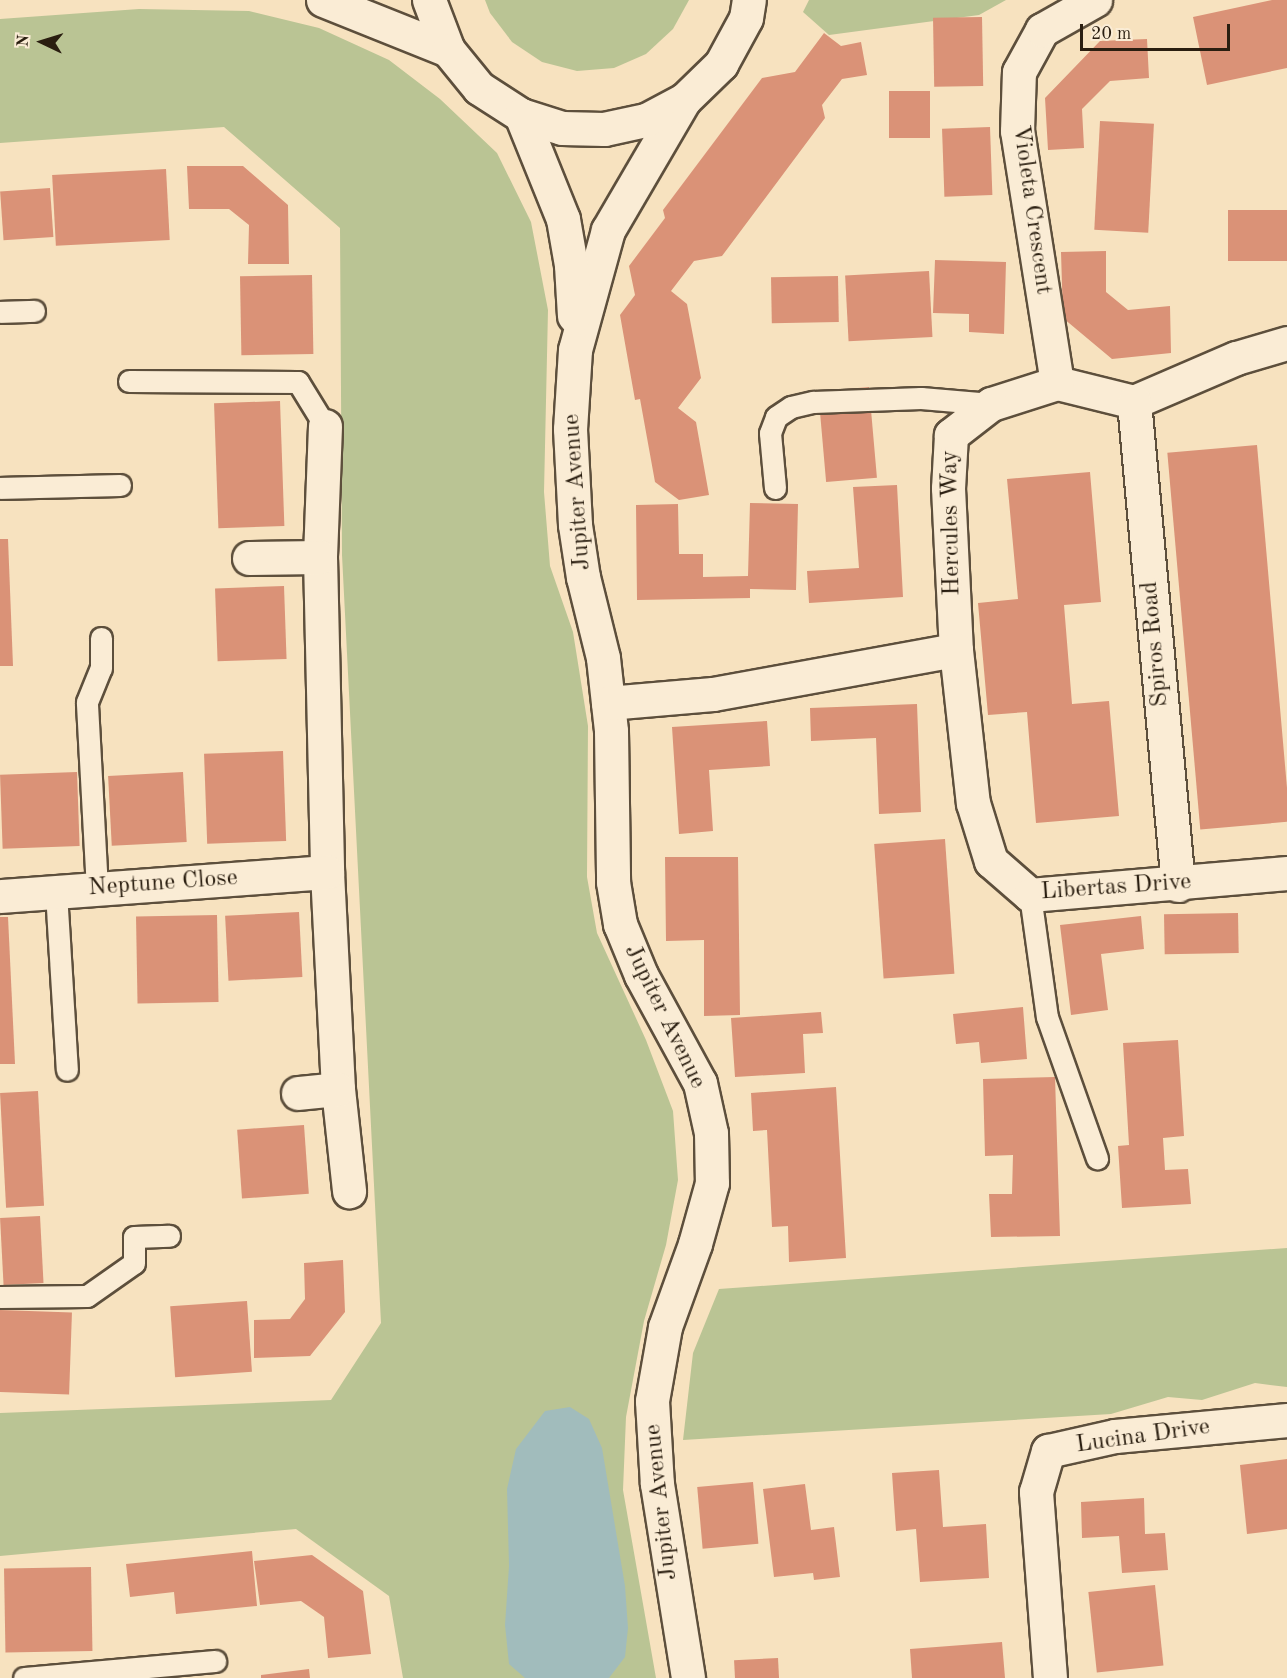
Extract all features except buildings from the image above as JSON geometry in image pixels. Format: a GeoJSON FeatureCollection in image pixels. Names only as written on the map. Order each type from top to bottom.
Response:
{"type":"FeatureCollection","features":[{"type":"Feature","properties":{"kind":"street"},"geometry":{"type":"LineString","coordinates":[[323,0],[448,50]]}},
{"type":"Feature","properties":{"kind":"street"},"geometry":{"type":"LineString","coordinates":[[429,0],[448,50],[479,88],[521,116],[562,128],[604,129],[646,120],[684,100],[721,64],[746,18],[749,0]]}},
{"type":"Feature","properties":{"kind":"street","name":"Violeta Crescent"},"geometry":{"type":"LineString","coordinates":[[1057,383],[1017,131],[1019,72],[1042,30],[1095,0]]}},
{"type":"Feature","properties":{"kind":"street","name":"Jupiter Avenue"},"geometry":{"type":"LineString","coordinates":[[575,351],[608,230],[684,100]]}},
{"type":"Feature","properties":{"kind":"street","name":"Jupiter Avenue"},"geometry":{"type":"LineString","coordinates":[[521,116],[563,219],[572,265],[575,351],[570,429],[575,525],[583,577],[603,658],[614,769],[613,882],[620,924],[641,975],[700,1083],[711,1133],[712,1183],[695,1244],[665,1327],[652,1401],[657,1484],[688,1678]]}},
{"type":"Feature","properties":{"kind":"street"},"geometry":{"type":"LineString","coordinates":[[1057,383],[1134,402],[1236,358],[1287,344]]}},
{"type":"Feature","properties":{"kind":"street","name":"Hercules Way"},"geometry":{"type":"LineString","coordinates":[[956,650],[948,488],[951,435],[991,404],[1057,383]]}},
{"type":"Feature","properties":{"kind":"street","name":"Spiros Road"},"geometry":{"type":"LineString","coordinates":[[1134,402],[1178,885]]}},
{"type":"Feature","properties":{"kind":"street"},"geometry":{"type":"LineString","coordinates":[[325,426],[320,557],[327,872],[338,1089],[349,1191]]}},
{"type":"Feature","properties":{"kind":"street"},"geometry":{"type":"LineString","coordinates":[[249,558],[320,557]]}},
{"type":"Feature","properties":{"kind":"street"},"geometry":{"type":"LineString","coordinates":[[608,703],[713,694],[956,650]]}},
{"type":"Feature","properties":{"kind":"street","name":"Libertas Drive"},"geometry":{"type":"LineString","coordinates":[[956,650],[972,803],[991,861],[1030,895],[1178,885],[1287,873]]}},
{"type":"Feature","properties":{"kind":"street","name":"Neptune Close"},"geometry":{"type":"LineString","coordinates":[[0,896],[327,872]]}},
{"type":"Feature","properties":{"kind":"street"},"geometry":{"type":"LineString","coordinates":[[298,1093],[338,1089]]}},
{"type":"Feature","properties":{"kind":"street","name":"Lucina Drive"},"geometry":{"type":"LineString","coordinates":[[1050,1678],[1036,1492],[1048,1451],[1115,1436],[1287,1420]]}},
{"type":"Feature","properties":{"kind":"lane"},"geometry":{"type":"LineString","coordinates":[[0,312],[34,311]]}},
{"type":"Feature","properties":{"kind":"lane"},"geometry":{"type":"LineString","coordinates":[[129,381],[298,382],[325,426]]}},
{"type":"Feature","properties":{"kind":"lane"},"geometry":{"type":"LineString","coordinates":[[775,488],[770,434],[776,417],[791,407],[813,402],[921,398],[991,404]]}},
{"type":"Feature","properties":{"kind":"lane"},"geometry":{"type":"LineString","coordinates":[[0,488],[120,485]]}},
{"type":"Feature","properties":{"kind":"lane"},"geometry":{"type":"LineString","coordinates":[[97,889],[87,702],[101,668],[101,638]]}},
{"type":"Feature","properties":{"kind":"lane"},"geometry":{"type":"LineString","coordinates":[[56,892],[67,1070]]}},
{"type":"Feature","properties":{"kind":"lane"},"geometry":{"type":"LineString","coordinates":[[1030,895],[1047,1017],[1097,1158]]}},
{"type":"Feature","properties":{"kind":"lane"},"geometry":{"type":"LineString","coordinates":[[0,1297],[87,1296],[134,1263],[134,1237],[169,1236]]}},
{"type":"Feature","properties":{"kind":"lane"},"geometry":{"type":"LineString","coordinates":[[24,1678],[215,1661]]}},
{"type":"Feature","properties":{"kind":"green space"},"geometry":{"type":"Polygon","coordinates":[[[485,0],[689,0],[673,29],[646,54],[614,68],[577,71],[542,62],[512,42],[490,13],[485,0]]]}},
{"type":"Feature","properties":{"kind":"green space"},"geometry":{"type":"Polygon","coordinates":[[[809,0],[1006,0],[979,15],[829,35],[803,12],[809,0]]]}},
{"type":"Feature","properties":{"kind":"green space"},"geometry":{"type":"Polygon","coordinates":[[[139,9],[249,11],[319,28],[389,60],[440,99],[497,153],[531,222],[548,310],[544,492],[550,566],[573,632],[588,726],[587,877],[597,933],[646,1040],[673,1111],[678,1180],[666,1245],[644,1321],[626,1417],[623,1490],[656,1678],[403,1678],[389,1596],[296,1529],[0,1556],[0,1413],[331,1400],[381,1323],[342,555],[340,228],[224,127],[0,143],[0,19],[139,9]]]}},
{"type":"Feature","properties":{"kind":"green space"},"geometry":{"type":"Polygon","coordinates":[[[1287,1248],[1287,1387],[1255,1383],[1202,1400],[1168,1397],[1111,1414],[683,1440],[693,1353],[719,1289],[1287,1248]]]}},
{"type":"Feature","properties":{"kind":"water"},"geometry":{"type":"Polygon","coordinates":[[[570,1407],[589,1419],[602,1448],[625,1586],[628,1628],[625,1657],[609,1678],[525,1678],[509,1664],[505,1625],[509,1566],[507,1489],[516,1449],[545,1411],[570,1407]]]}}]}
